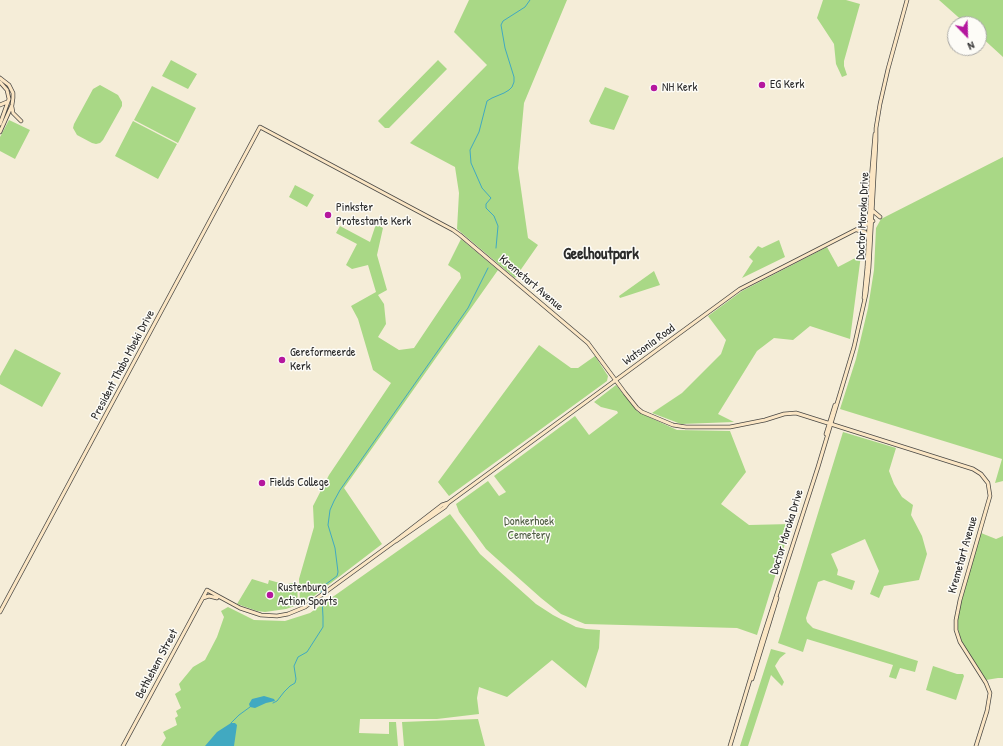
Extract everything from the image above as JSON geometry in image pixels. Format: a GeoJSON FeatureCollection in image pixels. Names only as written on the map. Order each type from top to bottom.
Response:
{"type":"FeatureCollection","features":[{"type":"Feature","properties":{"kind":"main road","name":"Doctor Moroka Drive"},"geometry":{"type":"LineString","coordinates":[[864,304],[874,141],[886,75],[907,0]]}},
{"type":"Feature","properties":{"kind":"main road"},"geometry":{"type":"LineString","coordinates":[[0,78],[9,85],[13,93],[13,113],[21,121]]}},
{"type":"Feature","properties":{"kind":"main road"},"geometry":{"type":"LineString","coordinates":[[0,82],[7,90],[8,100],[6,113],[0,132]]}},
{"type":"Feature","properties":{"kind":"main road"},"geometry":{"type":"LineString","coordinates":[[0,105],[8,100]]}},
{"type":"Feature","properties":{"kind":"main road"},"geometry":{"type":"LineString","coordinates":[[0,124],[12,106]]}},
{"type":"Feature","properties":{"kind":"main road","name":"Kremetart Avenue"},"geometry":{"type":"LineString","coordinates":[[260,127],[456,232],[582,337],[594,350],[640,410],[676,426],[730,427],[780,416],[798,416],[875,438],[973,469],[981,474],[989,485],[990,496],[960,600],[956,620],[956,630],[960,642],[986,683],[990,693],[987,711],[976,746]]}},
{"type":"Feature","properties":{"kind":"main road","name":"President Thabo Mbeki Drive"},"geometry":{"type":"LineString","coordinates":[[0,612],[260,127]]}},
{"type":"Feature","properties":{"kind":"main road","name":"Doctor Moroka Drive"},"geometry":{"type":"LineString","coordinates":[[730,746],[854,347],[864,304],[870,268],[876,128]]}},
{"type":"Feature","properties":{"kind":"main road"},"geometry":{"type":"LineString","coordinates":[[873,210],[880,217]]}},
{"type":"Feature","properties":{"kind":"main road"},"geometry":{"type":"LineString","coordinates":[[856,230],[866,220],[869,213]]}},
{"type":"Feature","properties":{"kind":"main road","name":"Watsonia Road"},"geometry":{"type":"LineString","coordinates":[[206,590],[247,611],[269,616],[288,614],[311,603],[394,542],[445,507],[448,503],[740,289],[873,221]]}},
{"type":"Feature","properties":{"kind":"main road"},"geometry":{"type":"LineString","coordinates":[[856,230],[865,232],[868,237]]}},
{"type":"Feature","properties":{"kind":"main road","name":"Bethlehem Street"},"geometry":{"type":"LineString","coordinates":[[123,746],[206,590]]}},
{"type":"Feature","properties":{"kind":"main road"},"geometry":{"type":"LineString","coordinates":[[201,600],[209,596],[223,599]]}},
{"type":"Feature","properties":{"kind":"green space"},"geometry":{"type":"Polygon","coordinates":[[[469,0],[567,0],[524,103],[518,168],[528,238],[538,245],[515,278],[457,229],[459,193],[455,167],[410,143],[487,65],[454,32],[469,0]]]}},
{"type":"Feature","properties":{"kind":"green space"},"geometry":{"type":"Polygon","coordinates":[[[823,0],[846,0],[860,4],[844,61],[847,75],[842,77],[836,64],[834,44],[817,18],[823,0]]]}},
{"type":"Feature","properties":{"kind":"green space"},"geometry":{"type":"Polygon","coordinates":[[[939,0],[1003,0],[1003,57],[987,42],[987,16],[957,16],[939,0]]]}},
{"type":"Feature","properties":{"kind":"green space"},"geometry":{"type":"Polygon","coordinates":[[[171,60],[197,74],[188,89],[162,76],[171,60]]]}},
{"type":"Feature","properties":{"kind":"green space"},"geometry":{"type":"Polygon","coordinates":[[[438,60],[447,69],[389,128],[385,128],[378,121],[438,60]]]}},
{"type":"Feature","properties":{"kind":"green space"},"geometry":{"type":"Polygon","coordinates":[[[100,85],[118,95],[122,102],[122,106],[103,140],[96,144],[77,135],[73,128],[93,89],[100,85]]]}},
{"type":"Feature","properties":{"kind":"green space"},"geometry":{"type":"Polygon","coordinates":[[[152,86],[196,108],[178,143],[134,120],[152,86]]]}},
{"type":"Feature","properties":{"kind":"green space"},"geometry":{"type":"Polygon","coordinates":[[[605,87],[629,96],[614,130],[591,124],[589,121],[605,87]]]}},
{"type":"Feature","properties":{"kind":"green space"},"geometry":{"type":"Polygon","coordinates":[[[9,120],[30,130],[15,159],[0,151],[0,137],[9,120]]]}},
{"type":"Feature","properties":{"kind":"green space"},"geometry":{"type":"Polygon","coordinates":[[[133,121],[177,144],[158,179],[115,156],[133,121]]]}},
{"type":"Feature","properties":{"kind":"green space"},"geometry":{"type":"Polygon","coordinates":[[[1003,157],[1003,481],[995,483],[1002,459],[840,409],[856,359],[868,308],[874,270],[876,228],[881,219],[1003,157]]]}},
{"type":"Feature","properties":{"kind":"green space"},"geometry":{"type":"Polygon","coordinates":[[[295,185],[314,195],[307,207],[289,197],[295,185]]]}},
{"type":"Feature","properties":{"kind":"green space"},"geometry":{"type":"Polygon","coordinates":[[[376,224],[383,228],[377,255],[387,290],[378,295],[384,304],[386,324],[378,337],[399,350],[414,348],[461,278],[460,273],[448,265],[461,239],[498,270],[344,488],[382,544],[314,596],[300,603],[299,579],[314,527],[313,506],[329,475],[391,383],[373,370],[358,319],[351,306],[376,292],[368,265],[352,269],[346,265],[357,244],[336,233],[340,226],[370,242],[376,224]]]}},
{"type":"Feature","properties":{"kind":"green space"},"geometry":{"type":"Polygon","coordinates":[[[779,240],[785,257],[742,278],[753,261],[749,257],[758,246],[762,248],[779,240]]]}},
{"type":"Feature","properties":{"kind":"green space"},"geometry":{"type":"Polygon","coordinates":[[[827,247],[838,267],[861,255],[850,339],[810,326],[793,340],[774,338],[757,351],[718,414],[734,422],[681,424],[652,413],[682,393],[721,354],[726,340],[708,316],[742,291],[827,247]]]}},
{"type":"Feature","properties":{"kind":"green space"},"geometry":{"type":"Polygon","coordinates":[[[654,271],[660,285],[620,298],[619,296],[654,271]]]}},
{"type":"Feature","properties":{"kind":"green space"},"geometry":{"type":"Polygon","coordinates":[[[539,345],[571,368],[578,368],[595,356],[608,376],[607,381],[449,496],[438,482],[539,345]]]}},
{"type":"Feature","properties":{"kind":"green space"},"geometry":{"type":"Polygon","coordinates":[[[15,349],[61,373],[42,407],[0,384],[0,376],[15,349]]]}},
{"type":"Feature","properties":{"kind":"green space","name":"Donkerhoek Cemetery"},"geometry":{"type":"Polygon","coordinates":[[[616,385],[638,412],[677,430],[730,431],[746,472],[721,504],[749,525],[791,524],[757,635],[737,628],[585,624],[561,614],[496,558],[486,549],[459,512],[456,504],[488,481],[499,496],[506,492],[494,476],[575,416],[589,435],[618,413],[617,411],[601,407],[594,402],[616,385]]]}},
{"type":"Feature","properties":{"kind":"green space"},"geometry":{"type":"Polygon","coordinates":[[[843,432],[896,448],[889,471],[894,484],[902,497],[913,505],[911,515],[922,536],[927,554],[919,580],[884,586],[879,598],[870,594],[879,571],[865,539],[831,554],[838,570],[837,575],[855,581],[852,590],[824,580],[818,582],[806,618],[807,622],[813,628],[918,661],[915,672],[900,668],[896,679],[889,677],[893,665],[807,639],[803,652],[778,643],[843,432]]]}},
{"type":"Feature","properties":{"kind":"green space"},"geometry":{"type":"Polygon","coordinates":[[[450,514],[480,554],[536,604],[576,627],[600,630],[599,648],[586,688],[552,660],[507,697],[479,687],[477,698],[479,714],[437,719],[360,719],[359,733],[389,734],[389,722],[396,722],[398,746],[161,746],[166,738],[163,732],[177,725],[175,718],[178,716],[176,711],[181,708],[175,694],[181,690],[179,684],[193,667],[205,660],[217,637],[224,617],[221,611],[228,607],[254,620],[285,621],[310,613],[450,514]]]}},
{"type":"Feature","properties":{"kind":"green space"},"geometry":{"type":"Polygon","coordinates":[[[981,533],[996,539],[1003,536],[1003,678],[986,680],[961,641],[957,625],[961,600],[981,533]]]}},
{"type":"Feature","properties":{"kind":"green space","name":"Rustenburg Action Sports"},"geometry":{"type":"Polygon","coordinates":[[[252,579],[268,584],[269,580],[287,585],[290,583],[297,583],[298,605],[286,609],[265,612],[257,611],[237,604],[252,579]]]}},
{"type":"Feature","properties":{"kind":"green space"},"geometry":{"type":"Polygon","coordinates":[[[771,649],[786,653],[780,658],[775,666],[784,682],[782,686],[771,675],[748,746],[740,746],[771,649]]]}},
{"type":"Feature","properties":{"kind":"green space"},"geometry":{"type":"Polygon","coordinates":[[[933,666],[957,674],[963,674],[964,676],[956,700],[926,690],[933,666]]]}},
{"type":"Feature","properties":{"kind":"green space"},"geometry":{"type":"Polygon","coordinates":[[[478,719],[485,746],[404,746],[402,722],[478,719]]]}},
{"type":"Feature","properties":{"kind":"water"},"geometry":{"type":"Polygon","coordinates":[[[264,696],[274,699],[275,701],[255,708],[250,707],[249,704],[252,699],[264,696]]]}},
{"type":"Feature","properties":{"kind":"water"},"geometry":{"type":"Polygon","coordinates":[[[231,723],[235,723],[237,725],[234,746],[205,746],[217,732],[231,723]]]}},
{"type":"Feature","properties":{"kind":"waterway"},"geometry":{"type":"LineString","coordinates":[[496,248],[498,226],[494,216],[486,208],[486,204],[491,198],[482,188],[471,163],[470,150],[479,132],[487,101],[509,90],[514,82],[514,77],[505,48],[501,25],[503,21],[525,7],[530,0]]}},
{"type":"Feature","properties":{"kind":"waterway"},"geometry":{"type":"LineString","coordinates":[[321,593],[322,587],[337,576],[338,572],[335,548],[328,525],[330,510],[334,501],[340,490],[468,308],[488,268]]}},
{"type":"Feature","properties":{"kind":"waterway"},"geometry":{"type":"LineString","coordinates":[[273,703],[277,701],[284,692],[295,683],[296,679],[294,666],[298,657],[307,652],[323,627],[322,598]]}},
{"type":"Feature","properties":{"kind":"waterway"},"geometry":{"type":"LineString","coordinates":[[231,723],[250,707]]}},
{"type":"Feature","properties":{"kind":"place","name":"EG Kerk"},"geometry":{"type":"Point","coordinates":[762,85]}},
{"type":"Feature","properties":{"kind":"place","name":"NH Kerk"},"geometry":{"type":"Point","coordinates":[654,88]}},
{"type":"Feature","properties":{"kind":"place","name":"Pinkster Protestante Kerk"},"geometry":{"type":"Point","coordinates":[328,215]}},
{"type":"Feature","properties":{"kind":"place","name":"Gereformeerde Kerk"},"geometry":{"type":"Point","coordinates":[282,360]}},
{"type":"Feature","properties":{"kind":"place","name":"Fields College"},"geometry":{"type":"Point","coordinates":[262,483]}},
{"type":"Feature","properties":{"kind":"place","name":"Rustenburg Action Sports"},"geometry":{"type":"Point","coordinates":[270,595]}},
{"type":"Feature","properties":{"kind":"district","name":"Geelhoutpark"},"geometry":{"type":"Point","coordinates":[601,255]}}]}
